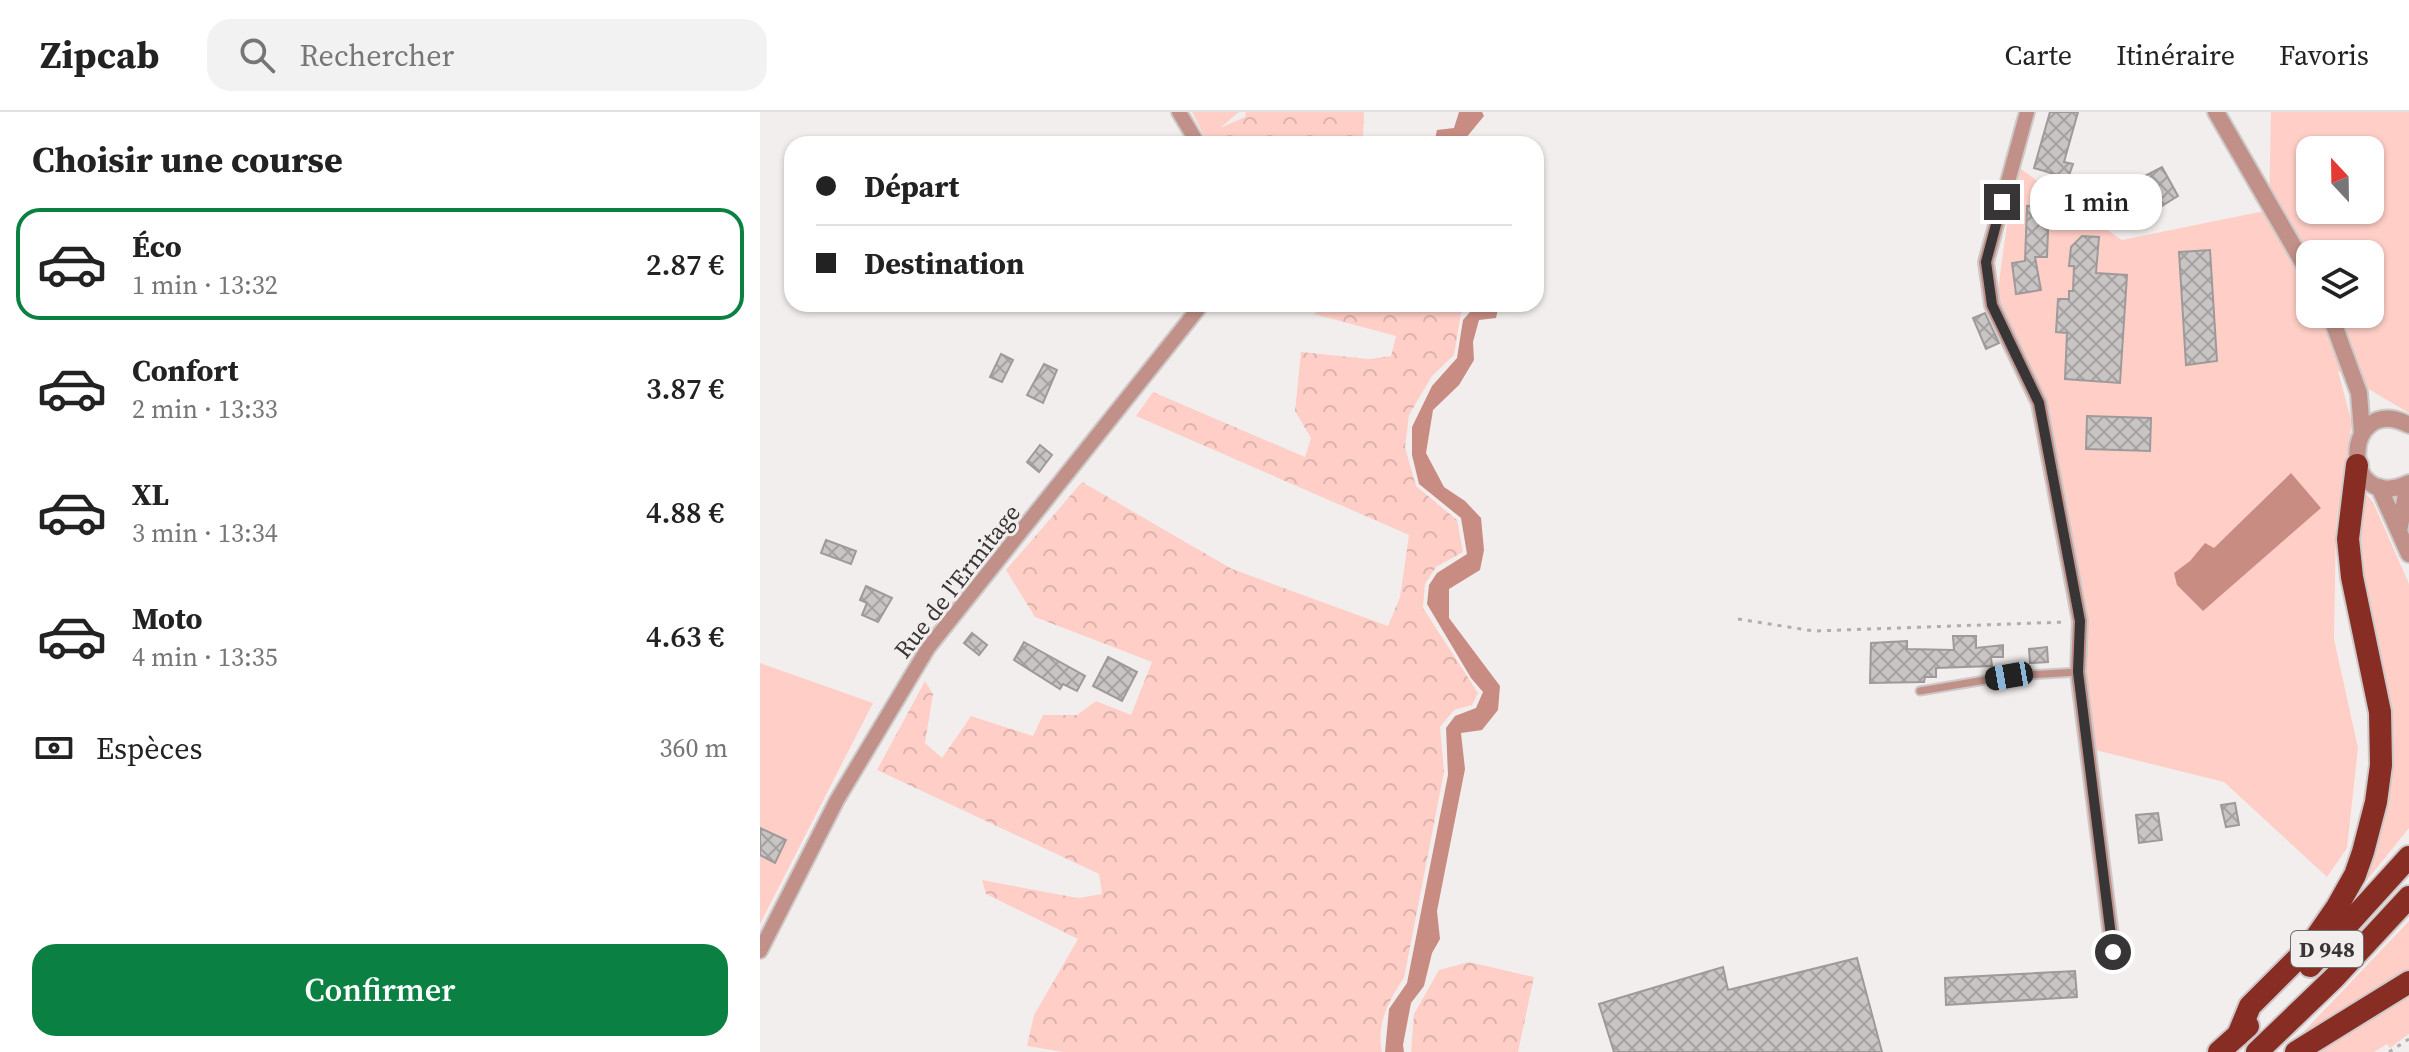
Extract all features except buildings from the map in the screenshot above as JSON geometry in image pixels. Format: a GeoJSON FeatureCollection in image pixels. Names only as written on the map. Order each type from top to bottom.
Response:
{"type":"FeatureCollection","features":[{"type":"Feature","properties":{"kind":"highway"},"geometry":{"type":"LineString","coordinates":[[2238,1035],[2250,1006],[2310,946],[2337,907],[2355,875],[2376,802],[2381,765],[2380,712],[2352,577],[2348,539],[2357,465]]}},
{"type":"Feature","properties":{"kind":"highway","name":"D 948"},"geometry":{"type":"LineString","coordinates":[[2219,1052],[2315,961],[2409,857]]}},
{"type":"Feature","properties":{"kind":"highway","name":"D 948"},"geometry":{"type":"LineString","coordinates":[[2257,1052],[2334,978],[2409,897]]}},
{"type":"Feature","properties":{"kind":"highway"},"geometry":{"type":"LineString","coordinates":[[2296,1052],[2409,982]]}},
{"type":"Feature","properties":{"kind":"street"},"geometry":{"type":"LineString","coordinates":[[1179,112],[1193,136]]}},
{"type":"Feature","properties":{"kind":"street"},"geometry":{"type":"LineString","coordinates":[[2027,112],[1986,262],[1992,305],[2039,403],[2080,621],[2078,672],[2113,952]]}},
{"type":"Feature","properties":{"kind":"street"},"geometry":{"type":"LineString","coordinates":[[2216,112],[2296,251]]}},
{"type":"Feature","properties":{"kind":"street","name":"Rue de l'Ermitage"},"geometry":{"type":"LineString","coordinates":[[760,951],[837,800],[928,648],[1196,312]]}},
{"type":"Feature","properties":{"kind":"street"},"geometry":{"type":"LineString","coordinates":[[2335,328],[2359,393],[2362,433]]}},
{"type":"Feature","properties":{"kind":"street"},"geometry":{"type":"LineString","coordinates":[[2359,393],[2385,419]]}},
{"type":"Feature","properties":{"kind":"street"},"geometry":{"type":"LineString","coordinates":[[2399,531],[2409,484],[2389,489],[2379,487],[2362,474],[2357,465],[2357,443],[2368,426],[2385,419],[2396,419],[2409,425]]}},
{"type":"Feature","properties":{"kind":"street"},"geometry":{"type":"LineString","coordinates":[[2379,487],[2409,554]]}},
{"type":"Feature","properties":{"kind":"lane"},"geometry":{"type":"LineString","coordinates":[[1920,691],[2009,676],[2078,672]]}},
{"type":"Feature","properties":{"kind":"path"},"geometry":{"type":"LineString","coordinates":[[1738,619],[1814,631],[2080,621]]}},
{"type":"Feature","properties":{"kind":"path"},"geometry":{"type":"LineString","coordinates":[[2389,1052],[2409,1039]]}},
{"type":"Feature","properties":{"kind":"green space"},"geometry":{"type":"Polygon","coordinates":[[[1192,112],[1239,112],[1211,136],[1204,136],[1192,112]]]}},
{"type":"Feature","properties":{"kind":"green space"},"geometry":{"type":"Polygon","coordinates":[[[1246,112],[1364,112],[1363,136],[1204,135],[1245,117],[1246,112]]]}},
{"type":"Feature","properties":{"kind":"green space"},"geometry":{"type":"Polygon","coordinates":[[[2271,112],[2409,112],[2409,413],[2338,371],[2352,423],[2336,526],[2334,639],[2358,748],[2347,848],[2327,877],[2224,782],[2087,748],[2054,440],[1997,297],[2015,165],[2122,240],[2269,210],[2271,112]]]}},
{"type":"Feature","properties":{"kind":"green space"},"geometry":{"type":"Polygon","coordinates":[[[1462,312],[1454,355],[1432,376],[1409,415],[1405,447],[1416,486],[1457,520],[1463,552],[1436,567],[1425,584],[1423,608],[1478,693],[1472,705],[1454,710],[1440,727],[1444,772],[1404,978],[1382,1022],[1382,1052],[1064,1052],[1027,1046],[1034,1015],[1078,939],[986,894],[982,880],[1078,898],[1102,894],[1099,874],[877,770],[925,681],[933,694],[925,743],[942,758],[971,716],[1033,736],[1043,715],[1077,715],[1096,701],[1131,715],[1152,662],[1035,617],[1006,570],[1082,482],[1232,569],[1388,626],[1400,597],[1409,535],[1136,416],[1153,392],[1305,457],[1311,438],[1295,411],[1301,352],[1369,359],[1391,356],[1396,336],[1314,314],[1462,312]]]}},
{"type":"Feature","properties":{"kind":"green space"},"geometry":{"type":"Polygon","coordinates":[[[2360,487],[2373,502],[2409,584],[2409,828],[2367,880],[2387,801],[2393,753],[2385,687],[2356,551],[2355,518],[2360,487]]]}},
{"type":"Feature","properties":{"kind":"green space"},"geometry":{"type":"Polygon","coordinates":[[[760,663],[873,703],[760,924],[760,663]]]}},
{"type":"Feature","properties":{"kind":"green space"},"geometry":{"type":"Polygon","coordinates":[[[2409,921],[2409,970],[2292,1044],[2409,921]]]}},
{"type":"Feature","properties":{"kind":"green space"},"geometry":{"type":"Polygon","coordinates":[[[1469,962],[1534,977],[1518,1052],[1411,1052],[1414,1014],[1439,970],[1469,962]]]}},
{"type":"Feature","properties":{"kind":"green space"},"geometry":{"type":"Polygon","coordinates":[[[2409,992],[2409,1034],[2390,1048],[2387,1044],[2374,1052],[2313,1052],[2409,992]]]}},
{"type":"Feature","properties":{"kind":"shaded area"},"geometry":{"type":"Polygon","coordinates":[[[1459,112],[1482,112],[1484,116],[1468,136],[1436,136],[1437,130],[1454,128],[1459,112]]]}},
{"type":"Feature","properties":{"kind":"shaded area"},"geometry":{"type":"Polygon","coordinates":[[[1470,312],[1497,312],[1496,318],[1479,320],[1473,342],[1474,360],[1459,385],[1433,410],[1426,453],[1444,487],[1465,501],[1481,518],[1484,550],[1480,570],[1449,589],[1449,618],[1500,686],[1498,710],[1482,730],[1461,733],[1465,769],[1437,911],[1440,939],[1432,953],[1424,986],[1411,1003],[1404,1052],[1385,1052],[1389,1009],[1407,983],[1448,775],[1446,728],[1455,716],[1476,708],[1483,692],[1471,678],[1427,604],[1429,585],[1437,573],[1467,554],[1461,518],[1419,484],[1412,455],[1412,427],[1432,386],[1457,358],[1463,320],[1470,312]]]}},
{"type":"Feature","properties":{"kind":"shaded area"},"geometry":{"type":"Polygon","coordinates":[[[2291,473],[2321,508],[2203,611],[2177,585],[2174,573],[2190,561],[2205,543],[2214,548],[2291,473]]]}},
{"type":"Feature","properties":{"kind":"route"},"geometry":{"type":"LineString","coordinates":[[2002,202],[1986,262],[1992,305],[2039,403],[2080,621],[2078,672],[2113,952]]}}]}
